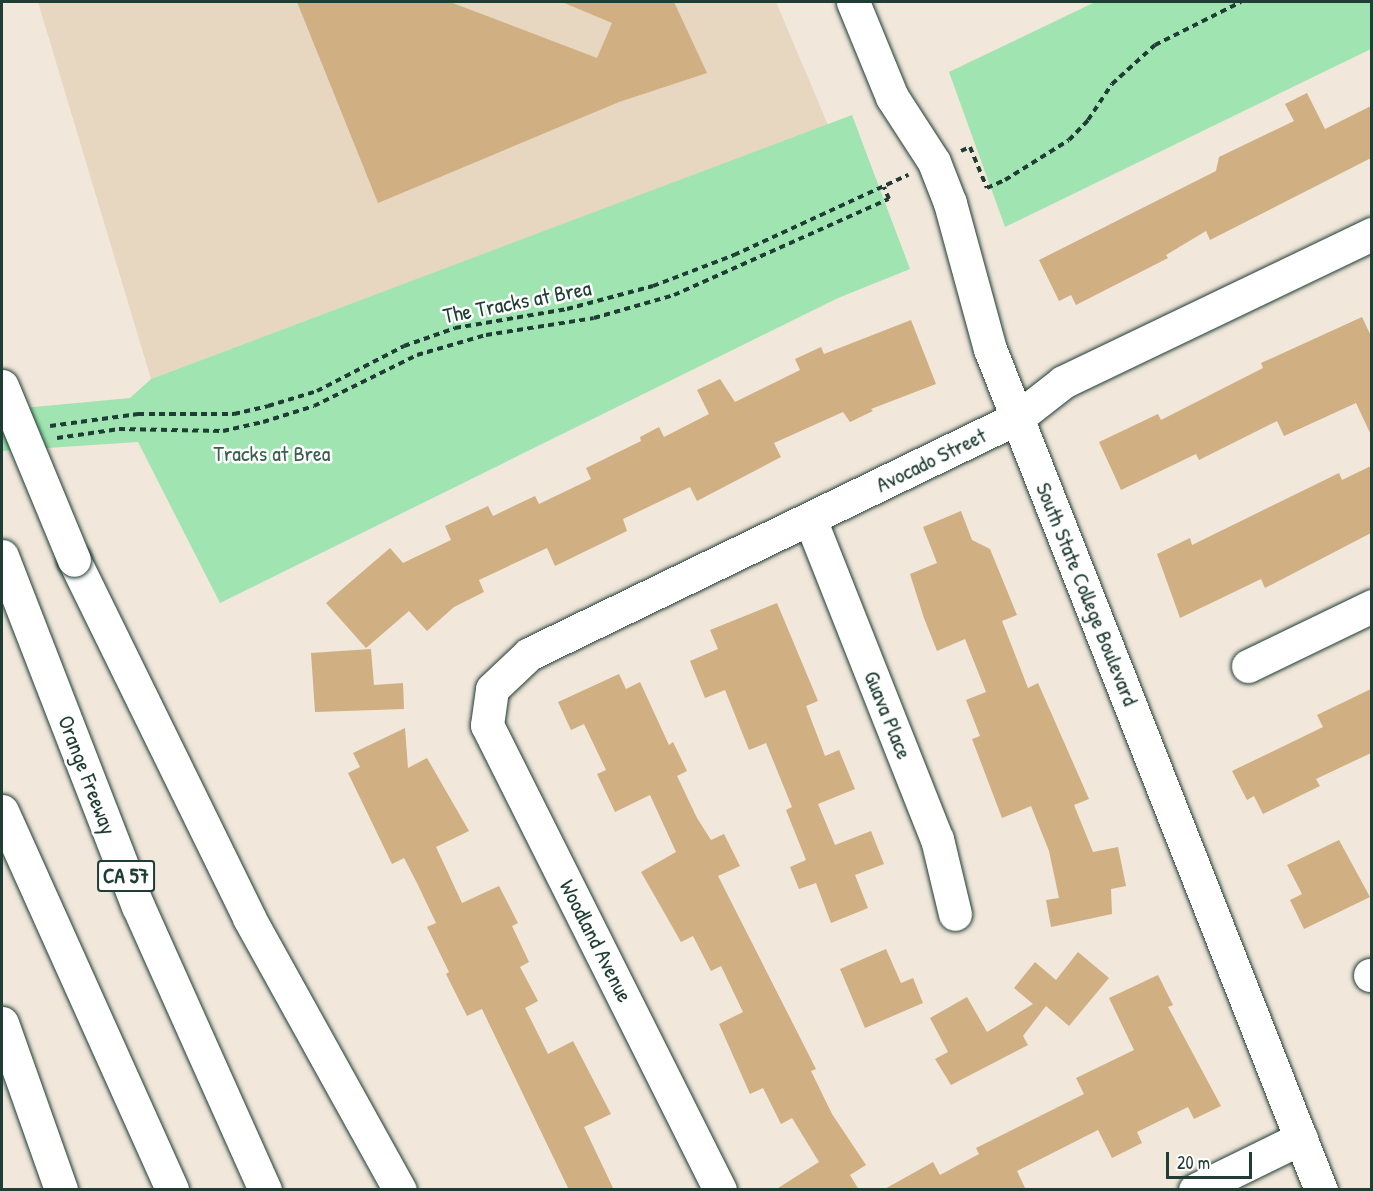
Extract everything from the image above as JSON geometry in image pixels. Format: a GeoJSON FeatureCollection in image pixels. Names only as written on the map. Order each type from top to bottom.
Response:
{"type":"FeatureCollection","features":[{"type":"Feature","properties":{"kind":"main road","name":"South State College Boulevard"},"geometry":{"type":"LineString","coordinates":[[853,2],[892,97],[934,162],[946,193],[990,349],[1321,1190]]}},
{"type":"Feature","properties":{"kind":"main road","name":"Avocado Street"},"geometry":{"type":"LineString","coordinates":[[492,689],[529,654],[1017,418],[1063,382],[1371,234]]}},
{"type":"Feature","properties":{"kind":"main road"},"geometry":{"type":"LineString","coordinates":[[2,386],[74,560],[249,918],[400,1190]]}},
{"type":"Feature","properties":{"kind":"main road","name":"Guava Place"},"geometry":{"type":"LineString","coordinates":[[810,519],[937,839],[955,914]]}},
{"type":"Feature","properties":{"kind":"main road","name":"Orange Freeway"},"geometry":{"type":"LineString","coordinates":[[2,556],[138,906],[265,1190]]}},
{"type":"Feature","properties":{"kind":"main road"},"geometry":{"type":"LineString","coordinates":[[1248,666],[1371,606]]}},
{"type":"Feature","properties":{"kind":"main road","name":"Woodland Avenue"},"geometry":{"type":"LineString","coordinates":[[492,689],[487,725],[720,1190]]}},
{"type":"Feature","properties":{"kind":"main road"},"geometry":{"type":"LineString","coordinates":[[2,811],[172,1190]]}},
{"type":"Feature","properties":{"kind":"main road"},"geometry":{"type":"LineString","coordinates":[[2,1023],[61,1190]]}},
{"type":"Feature","properties":{"kind":"main road"},"geometry":{"type":"LineString","coordinates":[[1195,1190],[1301,1138]]}},
{"type":"Feature","properties":{"kind":"path"},"geometry":{"type":"LineString","coordinates":[[970,147],[987,188],[1005,180],[1069,140],[1088,120],[1112,84],[1155,45],[1241,2]]}},
{"type":"Feature","properties":{"kind":"path","name":"The Tracks at Brea"},"geometry":{"type":"LineString","coordinates":[[43,427],[138,414],[234,414],[268,406],[317,391],[404,346],[455,328],[567,309],[653,286],[734,255],[890,184]]}},
{"type":"Feature","properties":{"kind":"path"},"geometry":{"type":"LineString","coordinates":[[45,439],[119,429],[223,431],[263,422],[314,406],[417,354],[486,335],[594,318],[674,295],[890,199],[884,187]]}},
{"type":"Feature","properties":{"kind":"shaded area"},"geometry":{"type":"Polygon","coordinates":[[[38,2],[776,2],[828,125],[151,379],[38,2]]]}},
{"type":"Feature","properties":{"kind":"green space"},"geometry":{"type":"Polygon","coordinates":[[[1095,2],[1371,2],[1371,49],[1005,227],[949,72],[1095,2]]]}},
{"type":"Feature","properties":{"kind":"green space","name":"Tracks at Brea"},"geometry":{"type":"Polygon","coordinates":[[[852,115],[910,269],[838,298],[220,603],[138,442],[2,451],[2,410],[130,398],[151,379],[852,115]]]}},
{"type":"Feature","properties":{"kind":"building"},"geometry":{"type":"Polygon","coordinates":[[[297,2],[450,2],[597,58],[612,23],[562,2],[674,2],[707,73],[619,102],[378,203],[297,2]]]}},
{"type":"Feature","properties":{"kind":"building"},"geometry":{"type":"Polygon","coordinates":[[[1307,93],[1325,129],[1371,106],[1371,158],[1210,240],[1206,231],[1166,255],[1168,258],[1076,305],[1071,295],[1059,301],[1039,260],[1216,171],[1219,157],[1294,121],[1285,104],[1307,93]]]}},
{"type":"Feature","properties":{"kind":"building"},"geometry":{"type":"Polygon","coordinates":[[[1362,317],[1371,336],[1371,435],[1356,403],[1284,436],[1277,421],[1199,460],[1196,454],[1121,490],[1099,442],[1158,414],[1161,420],[1263,368],[1261,363],[1362,317]]]}},
{"type":"Feature","properties":{"kind":"building"},"geometry":{"type":"Polygon","coordinates":[[[911,320],[936,384],[871,409],[873,411],[850,422],[843,412],[774,443],[781,457],[697,501],[690,487],[623,519],[627,531],[555,566],[547,548],[479,580],[484,592],[454,607],[427,631],[409,611],[366,648],[326,603],[390,548],[403,563],[451,540],[445,526],[488,506],[493,516],[535,496],[539,504],[591,479],[586,468],[641,441],[640,437],[659,427],[664,437],[709,414],[697,390],[720,379],[735,402],[800,370],[795,359],[821,347],[824,354],[911,320]]]}},
{"type":"Feature","properties":{"kind":"building"},"geometry":{"type":"Polygon","coordinates":[[[1371,466],[1371,533],[1265,588],[1261,579],[1180,618],[1157,554],[1190,538],[1192,545],[1339,473],[1342,480],[1371,466]]]}},
{"type":"Feature","properties":{"kind":"building"},"geometry":{"type":"Polygon","coordinates":[[[961,511],[972,540],[990,549],[1017,615],[1002,621],[1028,688],[1038,683],[1089,799],[1074,805],[1093,852],[1118,847],[1126,886],[1111,889],[1112,914],[1051,927],[1046,900],[1059,898],[1049,851],[1031,806],[1002,818],[972,739],[980,736],[966,700],[986,692],[965,639],[937,651],[924,618],[910,574],[937,563],[923,527],[961,511]]]}},
{"type":"Feature","properties":{"kind":"building"},"geometry":{"type":"Polygon","coordinates":[[[777,603],[818,701],[806,706],[825,756],[839,750],[855,789],[818,804],[835,845],[871,831],[884,864],[855,875],[868,908],[831,923],[816,883],[799,889],[790,867],[806,860],[786,810],[792,807],[766,743],[749,750],[725,690],[705,698],[690,661],[718,649],[710,630],[777,603]]]}},
{"type":"Feature","properties":{"kind":"building"},"geometry":{"type":"Polygon","coordinates":[[[371,649],[374,685],[403,683],[404,709],[315,712],[311,653],[371,649]]]}},
{"type":"Feature","properties":{"kind":"building"},"geometry":{"type":"Polygon","coordinates":[[[619,674],[626,689],[640,682],[669,745],[673,742],[687,771],[677,776],[697,818],[711,840],[724,834],[740,866],[718,876],[816,1069],[811,1071],[832,1114],[866,1165],[850,1175],[859,1190],[775,1190],[819,1162],[792,1118],[781,1124],[763,1088],[750,1094],[719,1024],[743,1012],[721,966],[711,971],[693,936],[681,942],[641,872],[676,852],[650,795],[615,812],[597,774],[606,770],[584,724],[571,730],[558,702],[619,674]]]}},
{"type":"Feature","properties":{"kind":"building"},"geometry":{"type":"Polygon","coordinates":[[[1371,689],[1371,753],[1316,779],[1320,786],[1263,814],[1254,796],[1247,800],[1232,771],[1323,727],[1317,715],[1371,689]]]}},
{"type":"Feature","properties":{"kind":"building"},"geometry":{"type":"Polygon","coordinates":[[[405,728],[408,768],[427,758],[469,831],[436,847],[462,903],[499,886],[518,923],[512,926],[529,962],[520,967],[538,1001],[525,1008],[548,1054],[573,1041],[611,1114],[584,1127],[614,1190],[569,1190],[482,1009],[467,1016],[446,974],[449,972],[427,927],[436,923],[404,858],[392,864],[348,773],[360,767],[353,753],[405,728]]]}},
{"type":"Feature","properties":{"kind":"building"},"geometry":{"type":"Polygon","coordinates":[[[1339,840],[1370,897],[1304,929],[1290,900],[1302,894],[1287,865],[1339,840]]]}},
{"type":"Feature","properties":{"kind":"building"},"geometry":{"type":"Polygon","coordinates":[[[886,949],[901,983],[913,978],[923,1003],[865,1028],[840,969],[886,949]]]}},
{"type":"Feature","properties":{"kind":"building"},"geometry":{"type":"Polygon","coordinates":[[[1078,952],[1109,978],[1069,1026],[1046,1006],[1023,1036],[1028,1045],[951,1085],[935,1059],[948,1052],[930,1018],[967,997],[987,1032],[1033,1004],[1014,988],[1035,962],[1056,980],[1078,952]]]}},
{"type":"Feature","properties":{"kind":"building"},"geometry":{"type":"Polygon","coordinates":[[[1158,975],[1173,1005],[1168,1007],[1221,1106],[1194,1119],[1188,1107],[1137,1132],[1142,1143],[1112,1158],[1098,1130],[1017,1171],[1026,1190],[883,1190],[933,1162],[940,1175],[979,1154],[976,1148],[1084,1094],[1076,1078],[1134,1050],[1109,998],[1158,975]]]}}]}
